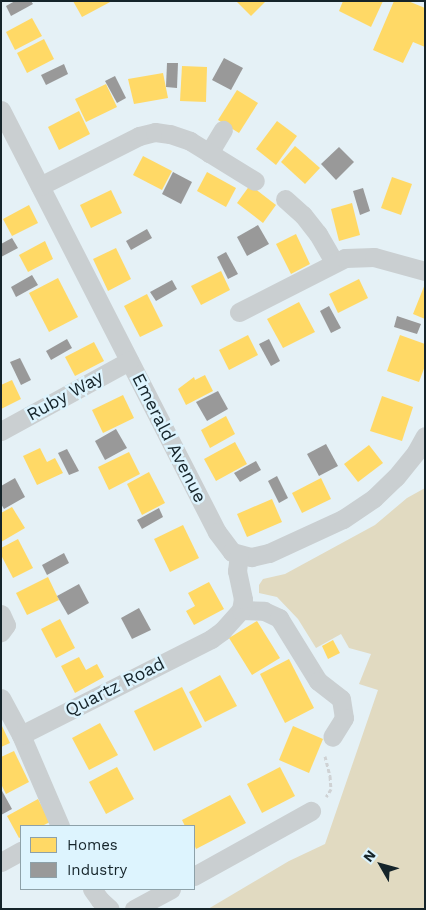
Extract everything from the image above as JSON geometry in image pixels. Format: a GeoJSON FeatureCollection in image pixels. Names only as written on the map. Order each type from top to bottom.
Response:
{"type":"FeatureCollection","features":[{"type":"Feature","properties":{"kind":"street","name":"Emerald Avenue"},"geometry":{"type":"LineString","coordinates":[[1,110],[217,532],[232,552],[239,555]]}},
{"type":"Feature","properties":{"kind":"street"},"geometry":{"type":"LineString","coordinates":[[209,153],[223,130]]}},
{"type":"Feature","properties":{"kind":"street"},"geometry":{"type":"LineString","coordinates":[[40,186],[139,136],[155,132],[170,134],[190,142],[254,181]]}},
{"type":"Feature","properties":{"kind":"street"},"geometry":{"type":"LineString","coordinates":[[285,199],[303,215],[318,234],[334,262]]}},
{"type":"Feature","properties":{"kind":"street"},"geometry":{"type":"LineString","coordinates":[[238,312],[334,262],[365,256],[425,271]]}},
{"type":"Feature","properties":{"kind":"street","name":"Ruby Way"},"geometry":{"type":"LineString","coordinates":[[1,431],[129,361]]}},
{"type":"Feature","properties":{"kind":"street"},"geometry":{"type":"LineString","coordinates":[[332,737],[344,718],[341,699],[318,681],[279,618],[264,611],[241,610],[243,599],[238,571],[239,555],[251,557],[269,553],[343,519],[374,498],[396,477],[416,452],[425,436]]}},
{"type":"Feature","properties":{"kind":"street","name":"Quartz Road"},"geometry":{"type":"LineString","coordinates":[[21,735],[211,639],[232,622],[241,610]]}},
{"type":"Feature","properties":{"kind":"street"},"geometry":{"type":"LineString","coordinates":[[1,614],[6,625],[1,632]]}},
{"type":"Feature","properties":{"kind":"street"},"geometry":{"type":"LineString","coordinates":[[1,698],[21,735],[60,825]]}},
{"type":"Feature","properties":{"kind":"street"},"geometry":{"type":"LineString","coordinates":[[195,875],[311,811]]}},
{"type":"Feature","properties":{"kind":"street"},"geometry":{"type":"LineString","coordinates":[[1,862],[20,852]]}},
{"type":"Feature","properties":{"kind":"street"},"geometry":{"type":"LineString","coordinates":[[93,890],[110,909]]}},
{"type":"Feature","properties":{"kind":"street"},"geometry":{"type":"LineString","coordinates":[[134,909],[169,890]]}},
{"type":"Feature","properties":{"kind":"path"},"geometry":{"type":"LineString","coordinates":[[311,811],[325,800],[330,789],[330,776],[324,761],[324,752],[332,737]]}},
{"type":"Feature","properties":{"kind":"shaded area"},"geometry":{"type":"Polygon","coordinates":[[[425,488],[425,909],[208,909],[289,861],[325,844],[378,690],[359,684],[371,654],[349,648],[341,634],[316,648],[298,619],[277,597],[259,593],[259,585],[263,579],[285,574],[375,525],[407,498],[425,488]]]}},
{"type":"Feature","properties":{"kind":"building: Homes"},"geometry":{"type":"Polygon","coordinates":[[[73,1],[112,1],[82,17],[73,1]]]}},
{"type":"Feature","properties":{"kind":"building: Homes"},"geometry":{"type":"Polygon","coordinates":[[[236,1],[266,1],[251,16],[236,1]]]}},
{"type":"Feature","properties":{"kind":"building: Homes"},"geometry":{"type":"Polygon","coordinates":[[[343,1],[383,1],[371,27],[339,11],[343,1]]]}},
{"type":"Feature","properties":{"kind":"building: Homes"},"geometry":{"type":"Polygon","coordinates":[[[394,1],[408,1],[425,8],[425,47],[413,42],[403,63],[373,50],[394,1]]]}},
{"type":"Feature","properties":{"kind":"building: Homes"},"geometry":{"type":"Polygon","coordinates":[[[32,18],[42,36],[15,50],[6,32],[32,18]]]}},
{"type":"Feature","properties":{"kind":"building: Homes"},"geometry":{"type":"Polygon","coordinates":[[[44,39],[54,59],[27,73],[17,53],[44,39]]]}},
{"type":"Feature","properties":{"kind":"building: Homes"},"geometry":{"type":"Polygon","coordinates":[[[182,66],[207,67],[206,102],[180,101],[182,66]]]}},
{"type":"Feature","properties":{"kind":"building: Homes"},"geometry":{"type":"Polygon","coordinates":[[[163,73],[168,98],[134,104],[128,79],[163,73]]]}},
{"type":"Feature","properties":{"kind":"building: Homes"},"geometry":{"type":"Polygon","coordinates":[[[106,84],[117,107],[86,122],[75,99],[106,84]]]}},
{"type":"Feature","properties":{"kind":"building: Homes"},"geometry":{"type":"Polygon","coordinates":[[[237,90],[258,103],[239,133],[218,120],[237,90]]]}},
{"type":"Feature","properties":{"kind":"building: Homes"},"geometry":{"type":"Polygon","coordinates":[[[79,111],[90,134],[59,150],[48,127],[79,111]]]}},
{"type":"Feature","properties":{"kind":"building: Homes"},"geometry":{"type":"Polygon","coordinates":[[[277,121],[297,136],[276,165],[256,149],[277,121]]]}},
{"type":"Feature","properties":{"kind":"building: Homes"},"geometry":{"type":"Polygon","coordinates":[[[295,146],[320,168],[305,184],[281,162],[295,146]]]}},
{"type":"Feature","properties":{"kind":"building: Homes"},"geometry":{"type":"Polygon","coordinates":[[[143,156],[172,171],[162,190],[133,175],[143,156]]]}},
{"type":"Feature","properties":{"kind":"building: Homes"},"geometry":{"type":"Polygon","coordinates":[[[207,172],[236,188],[226,207],[197,191],[207,172]]]}},
{"type":"Feature","properties":{"kind":"building: Homes"},"geometry":{"type":"Polygon","coordinates":[[[392,177],[412,184],[401,215],[381,208],[392,177]]]}},
{"type":"Feature","properties":{"kind":"building: Homes"},"geometry":{"type":"Polygon","coordinates":[[[250,185],[276,205],[263,223],[237,203],[250,185]]]}},
{"type":"Feature","properties":{"kind":"building: Homes"},"geometry":{"type":"Polygon","coordinates":[[[111,190],[122,213],[91,228],[80,205],[111,190]]]}},
{"type":"Feature","properties":{"kind":"building: Homes"},"geometry":{"type":"Polygon","coordinates":[[[352,203],[360,235],[339,241],[331,209],[352,203]]]}},
{"type":"Feature","properties":{"kind":"building: Homes"},"geometry":{"type":"Polygon","coordinates":[[[29,205],[38,223],[12,236],[3,219],[29,205]]]}},
{"type":"Feature","properties":{"kind":"building: Homes"},"geometry":{"type":"Polygon","coordinates":[[[296,234],[310,264],[291,274],[276,244],[296,234]]]}},
{"type":"Feature","properties":{"kind":"building: Homes"},"geometry":{"type":"Polygon","coordinates":[[[45,241],[53,259],[28,272],[19,255],[45,241]]]}},
{"type":"Feature","properties":{"kind":"building: Homes"},"geometry":{"type":"Polygon","coordinates":[[[116,248],[131,279],[108,291],[93,259],[116,248]]]}},
{"type":"Feature","properties":{"kind":"building: Homes"},"geometry":{"type":"Polygon","coordinates":[[[221,271],[230,290],[201,305],[191,286],[221,271]]]}},
{"type":"Feature","properties":{"kind":"building: Homes"},"geometry":{"type":"Polygon","coordinates":[[[58,278],[78,317],[49,332],[29,293],[58,278]]]}},
{"type":"Feature","properties":{"kind":"building: Homes"},"geometry":{"type":"Polygon","coordinates":[[[359,279],[368,298],[338,313],[329,294],[359,279]]]}},
{"type":"Feature","properties":{"kind":"building: Homes"},"geometry":{"type":"Polygon","coordinates":[[[425,284],[425,319],[413,314],[425,284]]]}},
{"type":"Feature","properties":{"kind":"building: Homes"},"geometry":{"type":"Polygon","coordinates":[[[147,294],[163,326],[140,337],[124,306],[147,294]]]}},
{"type":"Feature","properties":{"kind":"building: Homes"},"geometry":{"type":"Polygon","coordinates":[[[299,302],[315,332],[283,348],[267,319],[299,302]]]}},
{"type":"Feature","properties":{"kind":"building: Homes"},"geometry":{"type":"Polygon","coordinates":[[[248,335],[258,355],[229,370],[219,350],[248,335]]]}},
{"type":"Feature","properties":{"kind":"building: Homes"},"geometry":{"type":"Polygon","coordinates":[[[400,335],[425,344],[425,366],[419,382],[387,371],[400,335]]]}},
{"type":"Feature","properties":{"kind":"building: Homes"},"geometry":{"type":"Polygon","coordinates":[[[94,342],[104,361],[75,376],[65,357],[94,342]]]}},
{"type":"Feature","properties":{"kind":"building: Homes"},"geometry":{"type":"Polygon","coordinates":[[[205,375],[213,391],[186,405],[178,389],[194,377],[195,380],[205,375]]]}},
{"type":"Feature","properties":{"kind":"building: Homes"},"geometry":{"type":"Polygon","coordinates":[[[12,380],[21,399],[1,409],[1,385],[12,380]]]}},
{"type":"Feature","properties":{"kind":"building: Homes"},"geometry":{"type":"Polygon","coordinates":[[[123,395],[134,418],[103,433],[92,410],[123,395]]]}},
{"type":"Feature","properties":{"kind":"building: Homes"},"geometry":{"type":"Polygon","coordinates":[[[382,396],[413,407],[402,441],[370,431],[382,396]]]}},
{"type":"Feature","properties":{"kind":"building: Homes"},"geometry":{"type":"Polygon","coordinates":[[[226,416],[235,434],[210,448],[201,430],[226,416]]]}},
{"type":"Feature","properties":{"kind":"building: Homes"},"geometry":{"type":"Polygon","coordinates":[[[235,442],[247,464],[216,481],[204,459],[235,442]]]}},
{"type":"Feature","properties":{"kind":"building: Homes"},"geometry":{"type":"Polygon","coordinates":[[[369,445],[383,463],[358,482],[344,464],[369,445]]]}},
{"type":"Feature","properties":{"kind":"building: Homes"},"geometry":{"type":"Polygon","coordinates":[[[40,448],[47,462],[55,458],[63,473],[37,485],[23,456],[40,448]]]}},
{"type":"Feature","properties":{"kind":"building: Homes"},"geometry":{"type":"Polygon","coordinates":[[[129,452],[140,474],[109,490],[98,467],[129,452]]]}},
{"type":"Feature","properties":{"kind":"building: Homes"},"geometry":{"type":"Polygon","coordinates":[[[149,472],[165,503],[142,515],[127,484],[149,472]]]}},
{"type":"Feature","properties":{"kind":"building: Homes"},"geometry":{"type":"Polygon","coordinates":[[[321,478],[331,499],[302,513],[292,493],[321,478]]]}},
{"type":"Feature","properties":{"kind":"building: Homes"},"geometry":{"type":"Polygon","coordinates":[[[272,499],[282,522],[247,537],[237,514],[272,499]]]}},
{"type":"Feature","properties":{"kind":"building: Homes"},"geometry":{"type":"Polygon","coordinates":[[[12,507],[25,528],[1,542],[1,513],[12,507]]]}},
{"type":"Feature","properties":{"kind":"building: Homes"},"geometry":{"type":"Polygon","coordinates":[[[183,525],[199,558],[170,572],[154,539],[183,525]]]}},
{"type":"Feature","properties":{"kind":"building: Homes"},"geometry":{"type":"Polygon","coordinates":[[[18,539],[33,568],[13,578],[1,555],[1,548],[18,539]]]}},
{"type":"Feature","properties":{"kind":"building: Homes"},"geometry":{"type":"Polygon","coordinates":[[[48,577],[59,600],[27,615],[16,593],[48,577]]]}},
{"type":"Feature","properties":{"kind":"building: Homes"},"geometry":{"type":"Polygon","coordinates":[[[209,582],[224,609],[194,625],[186,611],[195,606],[188,593],[209,582]]]}},
{"type":"Feature","properties":{"kind":"building: Homes"},"geometry":{"type":"Polygon","coordinates":[[[60,619],[75,648],[56,658],[41,629],[60,619]]]}},
{"type":"Feature","properties":{"kind":"building: Homes"},"geometry":{"type":"Polygon","coordinates":[[[257,621],[280,658],[252,675],[229,638],[257,621]]]}},
{"type":"Feature","properties":{"kind":"building: Homes"},"geometry":{"type":"Polygon","coordinates":[[[333,640],[340,653],[328,659],[322,646],[333,640]]]}},
{"type":"Feature","properties":{"kind":"building: Homes"},"geometry":{"type":"Polygon","coordinates":[[[79,657],[86,670],[97,664],[104,677],[75,693],[61,666],[79,657]]]}},
{"type":"Feature","properties":{"kind":"building: Homes"},"geometry":{"type":"Polygon","coordinates":[[[289,659],[314,708],[285,723],[260,674],[289,659]]]}},
{"type":"Feature","properties":{"kind":"building: Homes"},"geometry":{"type":"Polygon","coordinates":[[[220,675],[237,706],[205,722],[189,692],[220,675]]]}},
{"type":"Feature","properties":{"kind":"building: Homes"},"geometry":{"type":"Polygon","coordinates":[[[182,687],[202,727],[154,751],[134,711],[182,687]]]}},
{"type":"Feature","properties":{"kind":"building: Homes"},"geometry":{"type":"Polygon","coordinates":[[[100,723],[118,755],[89,770],[72,738],[100,723]]]}},
{"type":"Feature","properties":{"kind":"building: Homes"},"geometry":{"type":"Polygon","coordinates":[[[1,724],[10,743],[1,747],[1,724]]]}},
{"type":"Feature","properties":{"kind":"building: Homes"},"geometry":{"type":"Polygon","coordinates":[[[293,726],[323,739],[309,773],[279,760],[293,726]]]}},
{"type":"Feature","properties":{"kind":"building: Homes"},"geometry":{"type":"Polygon","coordinates":[[[14,751],[29,782],[6,794],[1,784],[1,757],[14,751]]]}},
{"type":"Feature","properties":{"kind":"building: Homes"},"geometry":{"type":"Polygon","coordinates":[[[117,767],[134,799],[106,814],[89,782],[117,767]]]}},
{"type":"Feature","properties":{"kind":"building: Homes"},"geometry":{"type":"Polygon","coordinates":[[[280,767],[295,796],[262,813],[247,784],[280,767]]]}},
{"type":"Feature","properties":{"kind":"building: Homes"},"geometry":{"type":"Polygon","coordinates":[[[230,795],[246,823],[196,849],[195,825],[184,825],[182,820],[230,795]]]}},
{"type":"Feature","properties":{"kind":"building: Homes"},"geometry":{"type":"Polygon","coordinates":[[[38,799],[50,822],[44,825],[20,825],[19,838],[7,816],[38,799]]]}},
{"type":"Feature","properties":{"kind":"building: Industry"},"geometry":{"type":"Polygon","coordinates":[[[15,1],[31,1],[33,4],[11,16],[6,6],[15,1]]]}},
{"type":"Feature","properties":{"kind":"building: Industry"},"geometry":{"type":"Polygon","coordinates":[[[224,58],[243,68],[231,90],[212,80],[224,58]]]}},
{"type":"Feature","properties":{"kind":"building: Industry"},"geometry":{"type":"Polygon","coordinates":[[[167,63],[178,63],[177,88],[166,87],[167,63]]]}},
{"type":"Feature","properties":{"kind":"building: Industry"},"geometry":{"type":"Polygon","coordinates":[[[64,64],[68,74],[46,85],[41,75],[64,64]]]}},
{"type":"Feature","properties":{"kind":"building: Industry"},"geometry":{"type":"Polygon","coordinates":[[[115,76],[126,98],[117,103],[105,81],[115,76]]]}},
{"type":"Feature","properties":{"kind":"building: Industry"},"geometry":{"type":"Polygon","coordinates":[[[339,147],[354,162],[336,180],[321,164],[339,147]]]}},
{"type":"Feature","properties":{"kind":"building: Industry"},"geometry":{"type":"Polygon","coordinates":[[[173,172],[192,182],[181,204],[162,194],[173,172]]]}},
{"type":"Feature","properties":{"kind":"building: Industry"},"geometry":{"type":"Polygon","coordinates":[[[363,188],[370,211],[360,215],[353,191],[363,188]]]}},
{"type":"Feature","properties":{"kind":"building: Industry"},"geometry":{"type":"Polygon","coordinates":[[[258,225],[269,244],[247,256],[237,237],[258,225]]]}},
{"type":"Feature","properties":{"kind":"building: Industry"},"geometry":{"type":"Polygon","coordinates":[[[147,229],[152,238],[131,250],[126,241],[147,229]]]}},
{"type":"Feature","properties":{"kind":"building: Industry"},"geometry":{"type":"Polygon","coordinates":[[[12,238],[18,248],[1,257],[1,244],[12,238]]]}},
{"type":"Feature","properties":{"kind":"building: Industry"},"geometry":{"type":"Polygon","coordinates":[[[226,252],[238,274],[228,279],[217,257],[226,252]]]}},
{"type":"Feature","properties":{"kind":"building: Industry"},"geometry":{"type":"Polygon","coordinates":[[[32,275],[38,285],[16,297],[11,287],[32,275]]]}},
{"type":"Feature","properties":{"kind":"building: Industry"},"geometry":{"type":"Polygon","coordinates":[[[172,280],[177,289],[156,301],[150,292],[172,280]]]}},
{"type":"Feature","properties":{"kind":"building: Industry"},"geometry":{"type":"Polygon","coordinates":[[[329,306],[341,328],[331,333],[320,311],[329,306]]]}},
{"type":"Feature","properties":{"kind":"building: Industry"},"geometry":{"type":"Polygon","coordinates":[[[397,316],[421,324],[417,334],[394,327],[397,316]]]}},
{"type":"Feature","properties":{"kind":"building: Industry"},"geometry":{"type":"Polygon","coordinates":[[[67,339],[72,348],[51,360],[46,351],[67,339]]]}},
{"type":"Feature","properties":{"kind":"building: Industry"},"geometry":{"type":"Polygon","coordinates":[[[269,339],[280,361],[271,366],[259,344],[269,339]]]}},
{"type":"Feature","properties":{"kind":"building: Industry"},"geometry":{"type":"Polygon","coordinates":[[[20,358],[31,380],[21,385],[10,362],[20,358]]]}},
{"type":"Feature","properties":{"kind":"building: Industry"},"geometry":{"type":"Polygon","coordinates":[[[218,391],[228,409],[207,421],[196,402],[218,391]]]}},
{"type":"Feature","properties":{"kind":"building: Industry"},"geometry":{"type":"Polygon","coordinates":[[[116,429],[127,448],[105,460],[95,441],[116,429]]]}},
{"type":"Feature","properties":{"kind":"building: Industry"},"geometry":{"type":"Polygon","coordinates":[[[326,444],[338,466],[319,476],[307,454],[326,444]]]}},
{"type":"Feature","properties":{"kind":"building: Industry"},"geometry":{"type":"Polygon","coordinates":[[[67,449],[79,471],[69,475],[58,453],[67,449]]]}},
{"type":"Feature","properties":{"kind":"building: Industry"},"geometry":{"type":"Polygon","coordinates":[[[256,461],[261,470],[240,482],[234,473],[256,461]]]}},
{"type":"Feature","properties":{"kind":"building: Industry"},"geometry":{"type":"Polygon","coordinates":[[[277,476],[288,498],[279,503],[268,481],[277,476]]]}},
{"type":"Feature","properties":{"kind":"building: Industry"},"geometry":{"type":"Polygon","coordinates":[[[15,478],[25,497],[4,509],[1,504],[1,486],[15,478]]]}},
{"type":"Feature","properties":{"kind":"building: Industry"},"geometry":{"type":"Polygon","coordinates":[[[159,508],[163,517],[142,529],[137,520],[159,508]]]}},
{"type":"Feature","properties":{"kind":"building: Industry"},"geometry":{"type":"Polygon","coordinates":[[[64,553],[69,563],[47,575],[42,565],[64,553]]]}},
{"type":"Feature","properties":{"kind":"building: Industry"},"geometry":{"type":"Polygon","coordinates":[[[79,584],[89,603],[68,615],[57,596],[79,584]]]}},
{"type":"Feature","properties":{"kind":"building: Industry"},"geometry":{"type":"Polygon","coordinates":[[[139,608],[151,630],[132,639],[121,618],[139,608]]]}},
{"type":"Feature","properties":{"kind":"building: Industry"},"geometry":{"type":"Polygon","coordinates":[[[1,789],[12,809],[1,815],[1,789]]]}}]}
